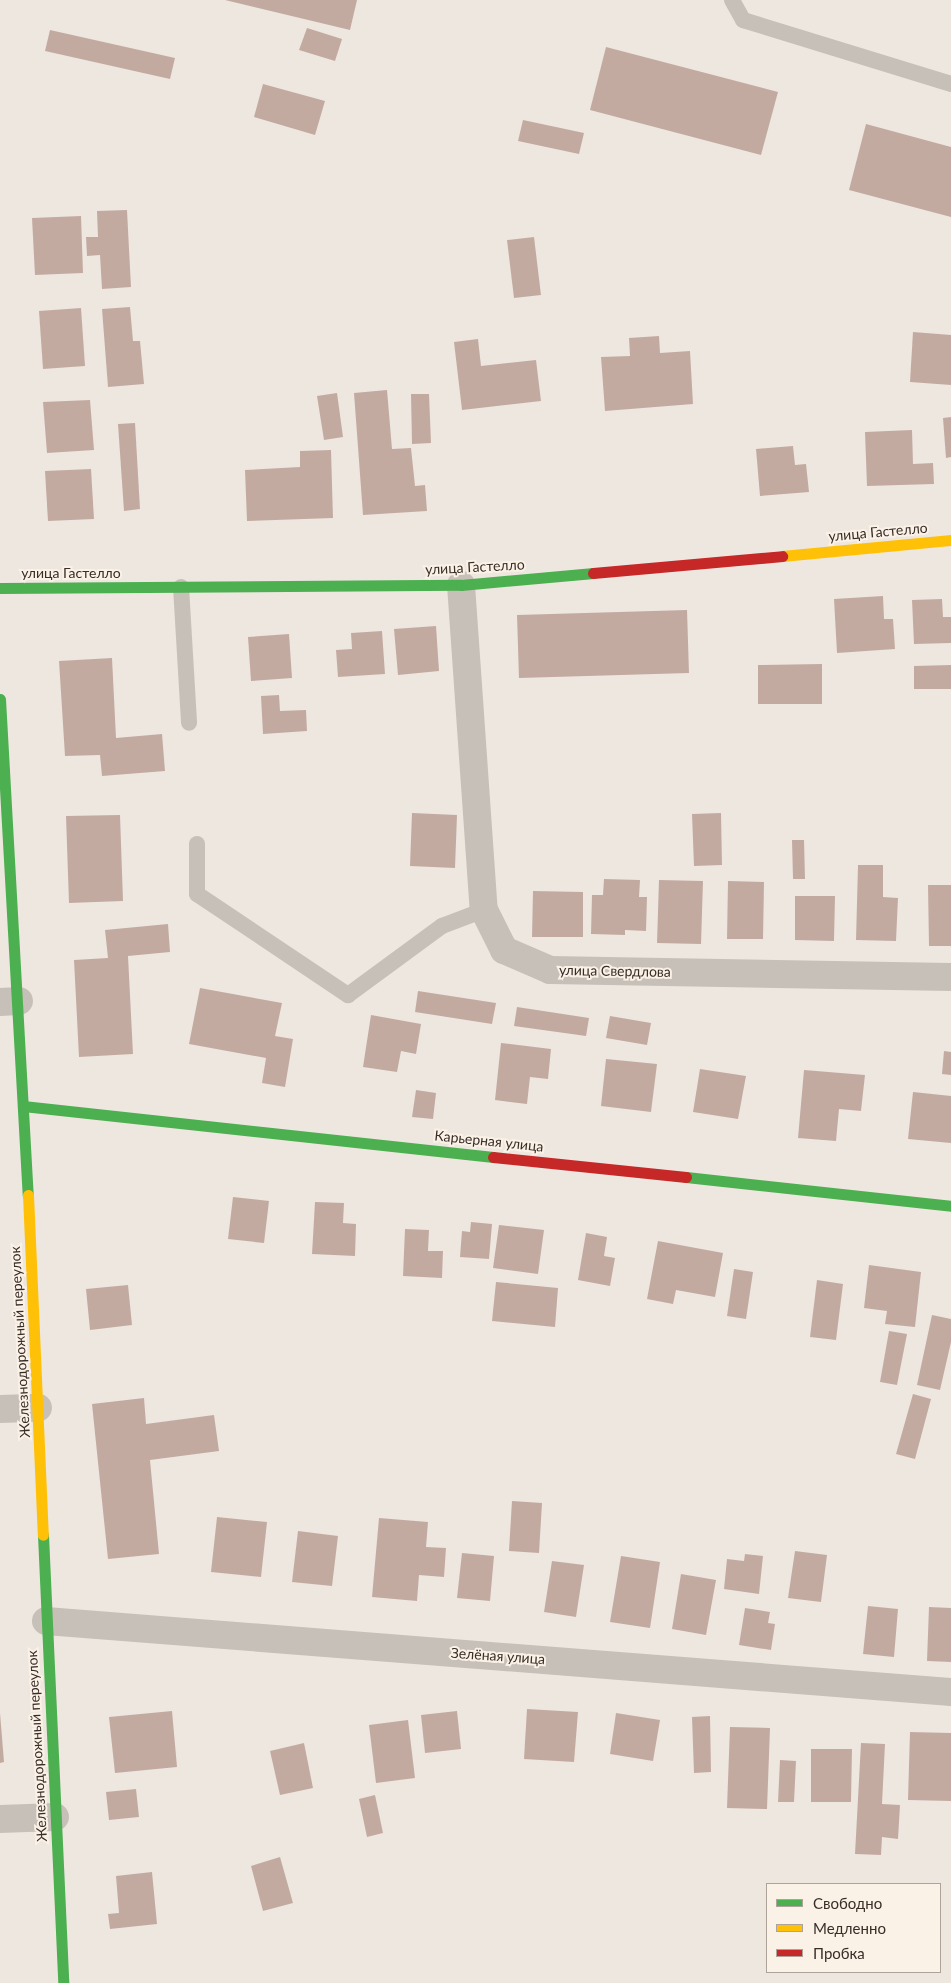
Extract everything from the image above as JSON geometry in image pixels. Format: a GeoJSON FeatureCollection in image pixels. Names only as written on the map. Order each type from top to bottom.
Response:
{"type":"FeatureCollection","features":[{"type":"Feature","properties":{"kind":"street","name":"улица Гастелло"},"geometry":{"type":"LineString","coordinates":[[0,588],[461,585],[951,540]]}},
{"type":"Feature","properties":{"kind":"street","name":"улица Свердлова"},"geometry":{"type":"LineString","coordinates":[[461,585],[484,910],[504,950],[550,970],[951,978]]}},
{"type":"Feature","properties":{"kind":"street","name":"Железнодорожный переулок"},"geometry":{"type":"LineString","coordinates":[[0,699],[9,1001],[23,1106],[63,1983]]}},
{"type":"Feature","properties":{"kind":"street","name":"Карьерная улица"},"geometry":{"type":"LineString","coordinates":[[23,1106],[951,1206]]}},
{"type":"Feature","properties":{"kind":"street"},"geometry":{"type":"LineString","coordinates":[[0,1409],[38,1408]]}},
{"type":"Feature","properties":{"kind":"street","name":"Зелёная улица"},"geometry":{"type":"LineString","coordinates":[[46,1621],[951,1692]]}},
{"type":"Feature","properties":{"kind":"street"},"geometry":{"type":"LineString","coordinates":[[0,1819],[55,1817]]}},
{"type":"Feature","properties":{"kind":"lane"},"geometry":{"type":"LineString","coordinates":[[732,0],[742,20],[951,84]]}},
{"type":"Feature","properties":{"kind":"lane"},"geometry":{"type":"LineString","coordinates":[[181,587],[189,723]]}},
{"type":"Feature","properties":{"kind":"lane"},"geometry":{"type":"LineString","coordinates":[[198,844],[197,894],[348,995],[442,926],[484,910]]}},
{"type":"Feature","properties":{"kind":"building"},"geometry":{"type":"Polygon","coordinates":[[[225,0],[357,0],[350,30],[225,0]]]}},
{"type":"Feature","properties":{"kind":"building"},"geometry":{"type":"Polygon","coordinates":[[[307,28],[342,39],[335,61],[299,50],[307,28]]]}},
{"type":"Feature","properties":{"kind":"building"},"geometry":{"type":"Polygon","coordinates":[[[50,30],[175,58],[170,79],[45,51],[50,30]]]}},
{"type":"Feature","properties":{"kind":"building"},"geometry":{"type":"Polygon","coordinates":[[[606,47],[778,92],[761,155],[590,110],[606,47]]]}},
{"type":"Feature","properties":{"kind":"building"},"geometry":{"type":"Polygon","coordinates":[[[263,84],[325,101],[315,135],[254,117],[263,84]]]}},
{"type":"Feature","properties":{"kind":"building"},"geometry":{"type":"Polygon","coordinates":[[[523,120],[584,133],[579,154],[518,141],[523,120]]]}},
{"type":"Feature","properties":{"kind":"building"},"geometry":{"type":"Polygon","coordinates":[[[866,124],[951,147],[951,217],[849,190],[866,124]]]}},
{"type":"Feature","properties":{"kind":"building"},"geometry":{"type":"Polygon","coordinates":[[[127,210],[131,287],[102,289],[100,255],[87,256],[86,237],[98,237],[97,211],[127,210]]]}},
{"type":"Feature","properties":{"kind":"building"},"geometry":{"type":"Polygon","coordinates":[[[81,216],[83,273],[35,275],[32,218],[81,216]]]}},
{"type":"Feature","properties":{"kind":"building"},"geometry":{"type":"Polygon","coordinates":[[[534,237],[541,295],[514,298],[507,240],[534,237]]]}},
{"type":"Feature","properties":{"kind":"building"},"geometry":{"type":"Polygon","coordinates":[[[130,307],[133,341],[140,341],[144,384],[108,387],[102,309],[130,307]]]}},
{"type":"Feature","properties":{"kind":"building"},"geometry":{"type":"Polygon","coordinates":[[[81,308],[85,366],[43,369],[39,311],[81,308]]]}},
{"type":"Feature","properties":{"kind":"building"},"geometry":{"type":"Polygon","coordinates":[[[913,332],[951,335],[951,385],[910,382],[913,332]]]}},
{"type":"Feature","properties":{"kind":"building"},"geometry":{"type":"Polygon","coordinates":[[[659,336],[660,353],[690,351],[693,404],[605,411],[601,357],[630,356],[629,338],[659,336]]]}},
{"type":"Feature","properties":{"kind":"building"},"geometry":{"type":"Polygon","coordinates":[[[478,339],[481,366],[536,360],[541,401],[462,410],[454,342],[478,339]]]}},
{"type":"Feature","properties":{"kind":"building"},"geometry":{"type":"Polygon","coordinates":[[[387,390],[392,449],[411,448],[415,486],[425,485],[427,511],[363,515],[354,393],[387,390]]]}},
{"type":"Feature","properties":{"kind":"building"},"geometry":{"type":"Polygon","coordinates":[[[337,393],[343,437],[324,440],[317,396],[337,393]]]}},
{"type":"Feature","properties":{"kind":"building"},"geometry":{"type":"Polygon","coordinates":[[[411,394],[429,394],[431,443],[412,444],[411,394]]]}},
{"type":"Feature","properties":{"kind":"building"},"geometry":{"type":"Polygon","coordinates":[[[90,400],[94,450],[47,453],[43,402],[90,400]]]}},
{"type":"Feature","properties":{"kind":"building"},"geometry":{"type":"Polygon","coordinates":[[[951,417],[951,457],[946,458],[943,418],[951,417]]]}},
{"type":"Feature","properties":{"kind":"building"},"geometry":{"type":"Polygon","coordinates":[[[135,423],[140,509],[124,511],[118,424],[135,423]]]}},
{"type":"Feature","properties":{"kind":"building"},"geometry":{"type":"Polygon","coordinates":[[[912,430],[913,464],[933,463],[934,484],[867,486],[865,432],[912,430]]]}},
{"type":"Feature","properties":{"kind":"building"},"geometry":{"type":"Polygon","coordinates":[[[793,446],[795,465],[806,464],[809,492],[760,496],[756,449],[793,446]]]}},
{"type":"Feature","properties":{"kind":"building"},"geometry":{"type":"Polygon","coordinates":[[[331,450],[333,518],[247,521],[245,470],[300,467],[300,451],[331,450]]]}},
{"type":"Feature","properties":{"kind":"building"},"geometry":{"type":"Polygon","coordinates":[[[91,469],[94,519],[48,521],[45,471],[91,469]]]}},
{"type":"Feature","properties":{"kind":"building"},"geometry":{"type":"Polygon","coordinates":[[[883,596],[884,619],[893,619],[895,649],[837,653],[834,599],[883,596]]]}},
{"type":"Feature","properties":{"kind":"building"},"geometry":{"type":"Polygon","coordinates":[[[942,599],[943,617],[951,617],[951,643],[914,644],[912,600],[942,599]]]}},
{"type":"Feature","properties":{"kind":"building"},"geometry":{"type":"Polygon","coordinates":[[[687,610],[689,673],[519,678],[517,615],[687,610]]]}},
{"type":"Feature","properties":{"kind":"building"},"geometry":{"type":"Polygon","coordinates":[[[436,626],[439,671],[398,675],[394,629],[436,626]]]}},
{"type":"Feature","properties":{"kind":"building"},"geometry":{"type":"Polygon","coordinates":[[[382,631],[385,674],[338,677],[336,650],[352,649],[351,633],[382,631]]]}},
{"type":"Feature","properties":{"kind":"building"},"geometry":{"type":"Polygon","coordinates":[[[289,634],[292,678],[251,681],[248,637],[289,634]]]}},
{"type":"Feature","properties":{"kind":"building"},"geometry":{"type":"Polygon","coordinates":[[[112,658],[116,738],[162,734],[165,771],[102,776],[100,755],[65,756],[59,661],[112,658]]]}},
{"type":"Feature","properties":{"kind":"building"},"geometry":{"type":"Polygon","coordinates":[[[822,664],[822,704],[758,704],[758,665],[822,664]]]}},
{"type":"Feature","properties":{"kind":"building"},"geometry":{"type":"Polygon","coordinates":[[[951,665],[951,689],[914,689],[914,666],[951,665]]]}},
{"type":"Feature","properties":{"kind":"building"},"geometry":{"type":"Polygon","coordinates":[[[279,695],[280,711],[306,710],[307,731],[263,734],[261,696],[279,695]]]}},
{"type":"Feature","properties":{"kind":"building"},"geometry":{"type":"Polygon","coordinates":[[[412,813],[457,815],[455,868],[410,866],[412,813]]]}},
{"type":"Feature","properties":{"kind":"building"},"geometry":{"type":"Polygon","coordinates":[[[721,813],[722,865],[694,866],[692,814],[721,813]]]}},
{"type":"Feature","properties":{"kind":"building"},"geometry":{"type":"Polygon","coordinates":[[[120,815],[123,901],[69,903],[66,816],[120,815]]]}},
{"type":"Feature","properties":{"kind":"building"},"geometry":{"type":"Polygon","coordinates":[[[792,840],[804,840],[805,879],[793,879],[792,840]]]}},
{"type":"Feature","properties":{"kind":"building"},"geometry":{"type":"Polygon","coordinates":[[[858,865],[883,865],[883,897],[898,898],[896,941],[856,940],[858,865]]]}},
{"type":"Feature","properties":{"kind":"building"},"geometry":{"type":"Polygon","coordinates":[[[604,879],[640,880],[639,897],[647,897],[646,931],[625,930],[625,935],[591,934],[592,895],[603,895],[604,879]]]}},
{"type":"Feature","properties":{"kind":"building"},"geometry":{"type":"Polygon","coordinates":[[[659,880],[703,881],[701,944],[657,943],[659,880]]]}},
{"type":"Feature","properties":{"kind":"building"},"geometry":{"type":"Polygon","coordinates":[[[728,881],[764,882],[763,939],[727,939],[728,881]]]}},
{"type":"Feature","properties":{"kind":"building"},"geometry":{"type":"Polygon","coordinates":[[[928,885],[951,885],[951,946],[929,946],[928,885]]]}},
{"type":"Feature","properties":{"kind":"building"},"geometry":{"type":"Polygon","coordinates":[[[533,891],[583,892],[583,937],[532,937],[533,891]]]}},
{"type":"Feature","properties":{"kind":"building"},"geometry":{"type":"Polygon","coordinates":[[[795,896],[835,896],[834,941],[795,940],[795,896]]]}},
{"type":"Feature","properties":{"kind":"building"},"geometry":{"type":"Polygon","coordinates":[[[168,924],[170,952],[128,956],[133,1054],[79,1057],[74,960],[108,958],[105,930],[168,924]]]}},
{"type":"Feature","properties":{"kind":"building"},"geometry":{"type":"Polygon","coordinates":[[[200,988],[282,1003],[275,1036],[293,1039],[285,1087],[262,1083],[266,1058],[189,1044],[200,988]]]}},
{"type":"Feature","properties":{"kind":"building"},"geometry":{"type":"Polygon","coordinates":[[[418,991],[496,1003],[492,1024],[415,1012],[418,991]]]}},
{"type":"Feature","properties":{"kind":"building"},"geometry":{"type":"Polygon","coordinates":[[[517,1007],[589,1018],[586,1036],[514,1026],[517,1007]]]}},
{"type":"Feature","properties":{"kind":"building"},"geometry":{"type":"Polygon","coordinates":[[[371,1015],[421,1024],[416,1054],[401,1051],[397,1072],[363,1067],[371,1015]]]}},
{"type":"Feature","properties":{"kind":"building"},"geometry":{"type":"Polygon","coordinates":[[[610,1016],[651,1023],[647,1045],[606,1038],[610,1016]]]}},
{"type":"Feature","properties":{"kind":"building"},"geometry":{"type":"Polygon","coordinates":[[[501,1043],[551,1049],[548,1079],[530,1077],[527,1104],[495,1100],[501,1043]]]}},
{"type":"Feature","properties":{"kind":"building"},"geometry":{"type":"Polygon","coordinates":[[[944,1051],[951,1052],[951,1075],[942,1074],[944,1051]]]}},
{"type":"Feature","properties":{"kind":"building"},"geometry":{"type":"Polygon","coordinates":[[[606,1059],[657,1064],[651,1112],[601,1106],[606,1059]]]}},
{"type":"Feature","properties":{"kind":"building"},"geometry":{"type":"Polygon","coordinates":[[[700,1069],[746,1076],[738,1119],[693,1112],[700,1069]]]}},
{"type":"Feature","properties":{"kind":"building"},"geometry":{"type":"Polygon","coordinates":[[[804,1070],[865,1075],[861,1111],[839,1109],[836,1141],[798,1138],[804,1070]]]}},
{"type":"Feature","properties":{"kind":"building"},"geometry":{"type":"Polygon","coordinates":[[[416,1090],[436,1093],[433,1119],[412,1117],[416,1090]]]}},
{"type":"Feature","properties":{"kind":"building"},"geometry":{"type":"Polygon","coordinates":[[[913,1092],[951,1096],[951,1143],[908,1139],[913,1092]]]}},
{"type":"Feature","properties":{"kind":"building"},"geometry":{"type":"Polygon","coordinates":[[[233,1197],[269,1201],[264,1243],[228,1239],[233,1197]]]}},
{"type":"Feature","properties":{"kind":"building"},"geometry":{"type":"Polygon","coordinates":[[[315,1202],[344,1203],[343,1223],[356,1224],[355,1256],[312,1254],[315,1202]]]}},
{"type":"Feature","properties":{"kind":"building"},"geometry":{"type":"Polygon","coordinates":[[[471,1222],[492,1224],[489,1259],[460,1257],[462,1231],[470,1232],[471,1222]]]}},
{"type":"Feature","properties":{"kind":"building"},"geometry":{"type":"Polygon","coordinates":[[[499,1225],[544,1230],[538,1274],[493,1268],[499,1225]]]}},
{"type":"Feature","properties":{"kind":"building"},"geometry":{"type":"Polygon","coordinates":[[[405,1229],[429,1230],[428,1251],[443,1251],[442,1278],[403,1276],[405,1229]]]}},
{"type":"Feature","properties":{"kind":"building"},"geometry":{"type":"Polygon","coordinates":[[[586,1233],[607,1237],[604,1256],[615,1258],[610,1286],[578,1280],[586,1233]]]}},
{"type":"Feature","properties":{"kind":"building"},"geometry":{"type":"Polygon","coordinates":[[[658,1241],[723,1253],[715,1297],[676,1290],[673,1304],[647,1299],[658,1241]]]}},
{"type":"Feature","properties":{"kind":"building"},"geometry":{"type":"Polygon","coordinates":[[[869,1265],[921,1272],[915,1327],[885,1324],[887,1311],[864,1308],[869,1265]]]}},
{"type":"Feature","properties":{"kind":"building"},"geometry":{"type":"Polygon","coordinates":[[[734,1269],[753,1272],[746,1319],[727,1316],[734,1269]]]}},
{"type":"Feature","properties":{"kind":"building"},"geometry":{"type":"Polygon","coordinates":[[[817,1280],[843,1284],[836,1340],[810,1337],[817,1280]]]}},
{"type":"Feature","properties":{"kind":"building"},"geometry":{"type":"Polygon","coordinates":[[[496,1282],[558,1288],[555,1327],[492,1321],[496,1282]]]}},
{"type":"Feature","properties":{"kind":"building"},"geometry":{"type":"Polygon","coordinates":[[[128,1285],[132,1325],[90,1330],[86,1289],[128,1285]]]}},
{"type":"Feature","properties":{"kind":"building"},"geometry":{"type":"Polygon","coordinates":[[[932,1315],[951,1319],[951,1342],[940,1390],[917,1385],[932,1315]]]}},
{"type":"Feature","properties":{"kind":"building"},"geometry":{"type":"Polygon","coordinates":[[[889,1331],[907,1334],[897,1385],[880,1382],[889,1331]]]}},
{"type":"Feature","properties":{"kind":"building"},"geometry":{"type":"Polygon","coordinates":[[[913,1394],[931,1399],[915,1459],[896,1454],[913,1394]]]}},
{"type":"Feature","properties":{"kind":"building"},"geometry":{"type":"Polygon","coordinates":[[[144,1398],[146,1424],[214,1415],[219,1451],[150,1460],[159,1554],[108,1559],[92,1404],[144,1398]]]}},
{"type":"Feature","properties":{"kind":"building"},"geometry":{"type":"Polygon","coordinates":[[[512,1501],[542,1503],[539,1553],[509,1551],[512,1501]]]}},
{"type":"Feature","properties":{"kind":"building"},"geometry":{"type":"Polygon","coordinates":[[[217,1517],[267,1522],[261,1577],[211,1572],[217,1517]]]}},
{"type":"Feature","properties":{"kind":"building"},"geometry":{"type":"Polygon","coordinates":[[[379,1518],[428,1522],[426,1547],[446,1548],[444,1577],[419,1575],[417,1601],[372,1597],[379,1518]]]}},
{"type":"Feature","properties":{"kind":"building"},"geometry":{"type":"Polygon","coordinates":[[[298,1531],[338,1536],[332,1586],[292,1582],[298,1531]]]}},
{"type":"Feature","properties":{"kind":"building"},"geometry":{"type":"Polygon","coordinates":[[[795,1551],[827,1555],[821,1602],[788,1598],[795,1551]]]}},
{"type":"Feature","properties":{"kind":"building"},"geometry":{"type":"Polygon","coordinates":[[[462,1553],[494,1556],[490,1601],[457,1598],[462,1553]]]}},
{"type":"Feature","properties":{"kind":"building"},"geometry":{"type":"Polygon","coordinates":[[[745,1554],[763,1556],[759,1594],[724,1589],[727,1559],[744,1561],[745,1554]]]}},
{"type":"Feature","properties":{"kind":"building"},"geometry":{"type":"Polygon","coordinates":[[[621,1556],[660,1562],[650,1628],[610,1622],[621,1556]]]}},
{"type":"Feature","properties":{"kind":"building"},"geometry":{"type":"Polygon","coordinates":[[[552,1561],[584,1565],[576,1617],[544,1612],[552,1561]]]}},
{"type":"Feature","properties":{"kind":"building"},"geometry":{"type":"Polygon","coordinates":[[[681,1574],[716,1580],[706,1635],[672,1629],[681,1574]]]}},
{"type":"Feature","properties":{"kind":"building"},"geometry":{"type":"Polygon","coordinates":[[[868,1606],[898,1609],[894,1657],[863,1654],[868,1606]]]}},
{"type":"Feature","properties":{"kind":"building"},"geometry":{"type":"Polygon","coordinates":[[[929,1607],[951,1608],[951,1662],[927,1661],[929,1607]]]}},
{"type":"Feature","properties":{"kind":"building"},"geometry":{"type":"Polygon","coordinates":[[[745,1608],[770,1612],[768,1623],[775,1624],[771,1650],[739,1645],[745,1608]]]}},
{"type":"Feature","properties":{"kind":"building"},"geometry":{"type":"Polygon","coordinates":[[[527,1709],[578,1712],[574,1762],[524,1759],[527,1709]]]}},
{"type":"Feature","properties":{"kind":"building"},"geometry":{"type":"Polygon","coordinates":[[[172,1711],[177,1767],[115,1773],[109,1717],[172,1711]]]}},
{"type":"Feature","properties":{"kind":"building"},"geometry":{"type":"Polygon","coordinates":[[[457,1711],[461,1749],[425,1753],[421,1715],[457,1711]]]}},
{"type":"Feature","properties":{"kind":"building"},"geometry":{"type":"Polygon","coordinates":[[[0,1713],[4,1762],[0,1763],[0,1713]]]}},
{"type":"Feature","properties":{"kind":"building"},"geometry":{"type":"Polygon","coordinates":[[[616,1713],[660,1720],[653,1761],[610,1754],[616,1713]]]}},
{"type":"Feature","properties":{"kind":"building"},"geometry":{"type":"Polygon","coordinates":[[[710,1716],[711,1772],[694,1773],[692,1717],[710,1716]]]}},
{"type":"Feature","properties":{"kind":"building"},"geometry":{"type":"Polygon","coordinates":[[[408,1720],[415,1778],[376,1783],[369,1725],[408,1720]]]}},
{"type":"Feature","properties":{"kind":"building"},"geometry":{"type":"Polygon","coordinates":[[[730,1727],[770,1728],[767,1809],[727,1808],[730,1727]]]}},
{"type":"Feature","properties":{"kind":"building"},"geometry":{"type":"Polygon","coordinates":[[[910,1732],[951,1733],[951,1801],[908,1800],[910,1732]]]}},
{"type":"Feature","properties":{"kind":"building"},"geometry":{"type":"Polygon","coordinates":[[[304,1743],[313,1788],[280,1795],[270,1751],[304,1743]]]}},
{"type":"Feature","properties":{"kind":"building"},"geometry":{"type":"Polygon","coordinates":[[[861,1743],[885,1744],[882,1804],[900,1805],[898,1839],[882,1837],[881,1855],[855,1854],[861,1743]]]}},
{"type":"Feature","properties":{"kind":"building"},"geometry":{"type":"Polygon","coordinates":[[[811,1749],[852,1749],[851,1802],[811,1802],[811,1749]]]}},
{"type":"Feature","properties":{"kind":"building"},"geometry":{"type":"Polygon","coordinates":[[[780,1760],[796,1761],[794,1802],[778,1802],[780,1760]]]}},
{"type":"Feature","properties":{"kind":"building"},"geometry":{"type":"Polygon","coordinates":[[[136,1789],[139,1817],[109,1820],[106,1792],[136,1789]]]}},
{"type":"Feature","properties":{"kind":"building"},"geometry":{"type":"Polygon","coordinates":[[[375,1795],[383,1833],[367,1837],[359,1799],[375,1795]]]}},
{"type":"Feature","properties":{"kind":"building"},"geometry":{"type":"Polygon","coordinates":[[[280,1857],[293,1903],[263,1911],[251,1866],[280,1857]]]}},
{"type":"Feature","properties":{"kind":"building"},"geometry":{"type":"Polygon","coordinates":[[[152,1872],[157,1924],[110,1929],[108,1914],[119,1913],[116,1876],[152,1872]]]}},
{"type":"Feature","properties":{"kind":"traffic: fast"},"geometry":{"type":"LineString","coordinates":[[0,588],[461,585],[593,573]]}},
{"type":"Feature","properties":{"kind":"traffic: fast"},"geometry":{"type":"LineString","coordinates":[[0,699],[28,1195]]}},
{"type":"Feature","properties":{"kind":"traffic: fast"},"geometry":{"type":"LineString","coordinates":[[23,1106],[493,1157]]}},
{"type":"Feature","properties":{"kind":"traffic: fast"},"geometry":{"type":"LineString","coordinates":[[686,1177],[951,1206]]}},
{"type":"Feature","properties":{"kind":"traffic: fast"},"geometry":{"type":"LineString","coordinates":[[43,1535],[63,1983]]}},
{"type":"Feature","properties":{"kind":"traffic: slow"},"geometry":{"type":"LineString","coordinates":[[782,556],[951,540]]}},
{"type":"Feature","properties":{"kind":"traffic: slow"},"geometry":{"type":"LineString","coordinates":[[28,1195],[43,1535]]}},
{"type":"Feature","properties":{"kind":"traffic: jam"},"geometry":{"type":"LineString","coordinates":[[593,573],[782,556]]}},
{"type":"Feature","properties":{"kind":"traffic: jam"},"geometry":{"type":"LineString","coordinates":[[493,1157],[686,1177]]}}]}
